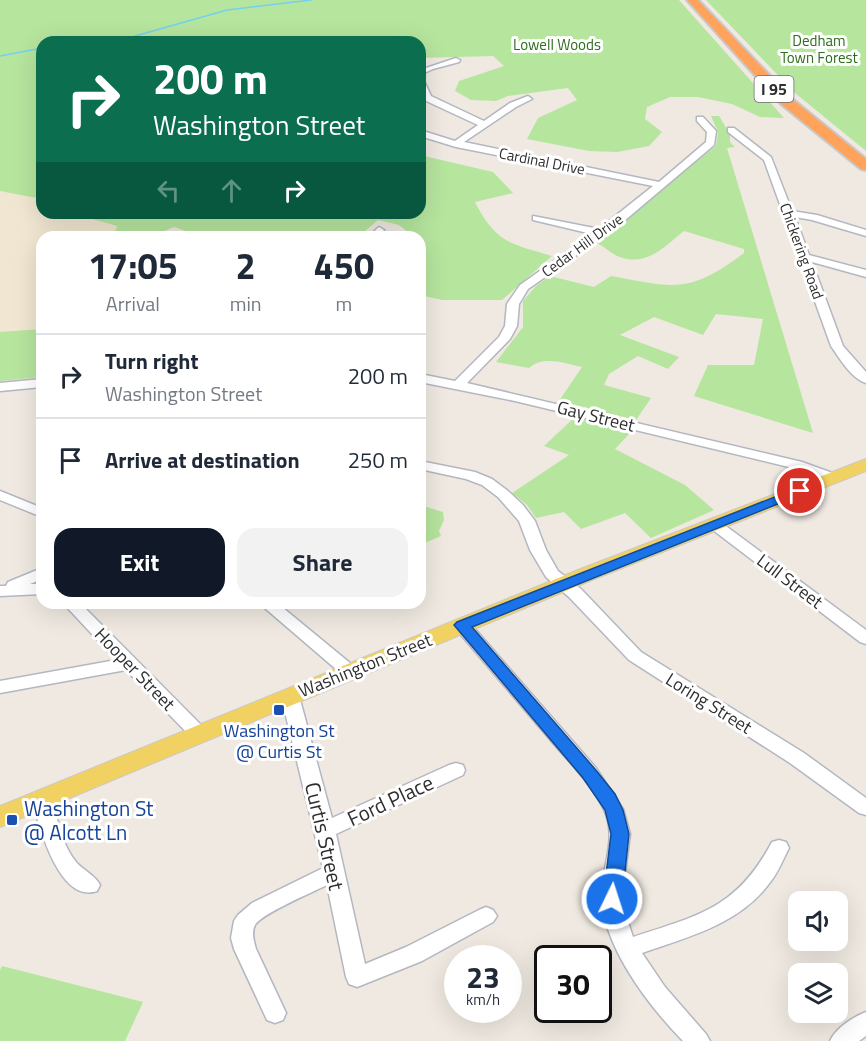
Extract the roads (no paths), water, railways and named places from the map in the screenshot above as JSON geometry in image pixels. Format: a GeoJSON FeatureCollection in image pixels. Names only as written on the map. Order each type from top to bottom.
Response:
{"type":"FeatureCollection","features":[{"type":"Feature","properties":{"kind":"highway","name":"I 95"},"geometry":{"type":"LineString","coordinates":[[692,0],[786,101],[866,166]]}},
{"type":"Feature","properties":{"kind":"main road","name":"Washington Street"},"geometry":{"type":"LineString","coordinates":[[0,817],[564,583],[866,465]]}},
{"type":"Feature","properties":{"kind":"street"},"geometry":{"type":"LineString","coordinates":[[426,69],[456,60]]}},
{"type":"Feature","properties":{"kind":"street"},"geometry":{"type":"LineString","coordinates":[[426,94],[428,98],[484,124]]}},
{"type":"Feature","properties":{"kind":"street"},"geometry":{"type":"LineString","coordinates":[[456,144],[513,105],[528,99]]}},
{"type":"Feature","properties":{"kind":"street","name":"Cedar Hill Drive"},"geometry":{"type":"LineString","coordinates":[[459,385],[464,377],[504,339],[511,326],[513,304],[519,293],[560,260],[602,233],[711,143],[712,131],[700,119]]}},
{"type":"Feature","properties":{"kind":"street","name":"Chickering Road"},"geometry":{"type":"LineString","coordinates":[[730,130],[768,159],[837,346],[849,363],[866,379]]}},
{"type":"Feature","properties":{"kind":"street","name":"Cardinal Drive"},"geometry":{"type":"LineString","coordinates":[[426,135],[456,144],[661,184]]}},
{"type":"Feature","properties":{"kind":"street"},"geometry":{"type":"LineString","coordinates":[[787,213],[803,215],[866,233]]}},
{"type":"Feature","properties":{"kind":"street"},"geometry":{"type":"LineString","coordinates":[[537,218],[550,223],[602,233]]}},
{"type":"Feature","properties":{"kind":"street"},"geometry":{"type":"LineString","coordinates":[[805,258],[820,260],[866,274]]}},
{"type":"Feature","properties":{"kind":"street"},"geometry":{"type":"LineString","coordinates":[[810,272],[848,269]]}},
{"type":"Feature","properties":{"kind":"street","name":"Gay Street"},"geometry":{"type":"LineString","coordinates":[[426,379],[565,408],[770,460],[827,480]]}},
{"type":"Feature","properties":{"kind":"street"},"geometry":{"type":"LineString","coordinates":[[0,387],[36,384]]}},
{"type":"Feature","properties":{"kind":"street","name":"Loring Street"},"geometry":{"type":"LineString","coordinates":[[426,466],[470,475],[487,482],[503,494],[518,508],[527,521],[552,574],[575,592],[635,656],[797,758],[866,808]]}},
{"type":"Feature","properties":{"kind":"street"},"geometry":{"type":"LineString","coordinates":[[0,495],[36,510]]}},
{"type":"Feature","properties":{"kind":"street","name":"Lull Street"},"geometry":{"type":"LineString","coordinates":[[714,524],[862,630]]}},
{"type":"Feature","properties":{"kind":"street"},"geometry":{"type":"LineString","coordinates":[[3,591],[36,576]]}},
{"type":"Feature","properties":{"kind":"street"},"geometry":{"type":"LineString","coordinates":[[3,591],[36,589]]}},
{"type":"Feature","properties":{"kind":"street","name":"Hooper Street"},"geometry":{"type":"LineString","coordinates":[[77,609],[199,734]]}},
{"type":"Feature","properties":{"kind":"street"},"geometry":{"type":"LineString","coordinates":[[274,609],[350,672]]}},
{"type":"Feature","properties":{"kind":"street"},"geometry":{"type":"LineString","coordinates":[[462,625],[589,773],[614,810],[620,834],[612,899],[629,948],[640,969],[676,1020],[698,1041]]}},
{"type":"Feature","properties":{"kind":"street"},"geometry":{"type":"LineString","coordinates":[[0,687],[130,663]]}},
{"type":"Feature","properties":{"kind":"street","name":"Curtis Street"},"geometry":{"type":"LineString","coordinates":[[290,696],[324,830],[357,977],[414,954],[486,916]]}},
{"type":"Feature","properties":{"kind":"street","name":"Ford Place"},"geometry":{"type":"LineString","coordinates":[[324,830],[456,770]]}},
{"type":"Feature","properties":{"kind":"street"},"geometry":{"type":"LineString","coordinates":[[42,800],[59,857],[77,877],[90,885]]}},
{"type":"Feature","properties":{"kind":"street"},"geometry":{"type":"LineString","coordinates":[[629,948],[706,920],[725,910],[763,878],[779,848]]}},
{"type":"Feature","properties":{"kind":"street"},"geometry":{"type":"LineString","coordinates":[[275,1013],[245,949],[242,938],[244,921],[259,909],[334,872]]}},
{"type":"Feature","properties":{"kind":"street"},"geometry":{"type":"LineString","coordinates":[[843,1041],[866,1022]]}},
{"type":"Feature","properties":{"kind":"waterway"},"geometry":{"type":"LineString","coordinates":[[135,36],[227,10],[311,0]]}},
{"type":"Feature","properties":{"kind":"waterway"},"geometry":{"type":"LineString","coordinates":[[0,56],[36,49]]}},
{"type":"Feature","properties":{"kind":"place","name":"Washington St @ Curtis St"},"geometry":{"type":"Point","coordinates":[279,710]}},
{"type":"Feature","properties":{"kind":"place","name":"Washington St @ Alcott Ln"},"geometry":{"type":"Point","coordinates":[12,820]}},
{"type":"Feature","properties":{"kind":"park label","name":"Lowell Woods"},"geometry":{"type":"Point","coordinates":[557,44]}},
{"type":"Feature","properties":{"kind":"park label","name":"Dedham Town Forest"},"geometry":{"type":"Point","coordinates":[819,48]}}]}
